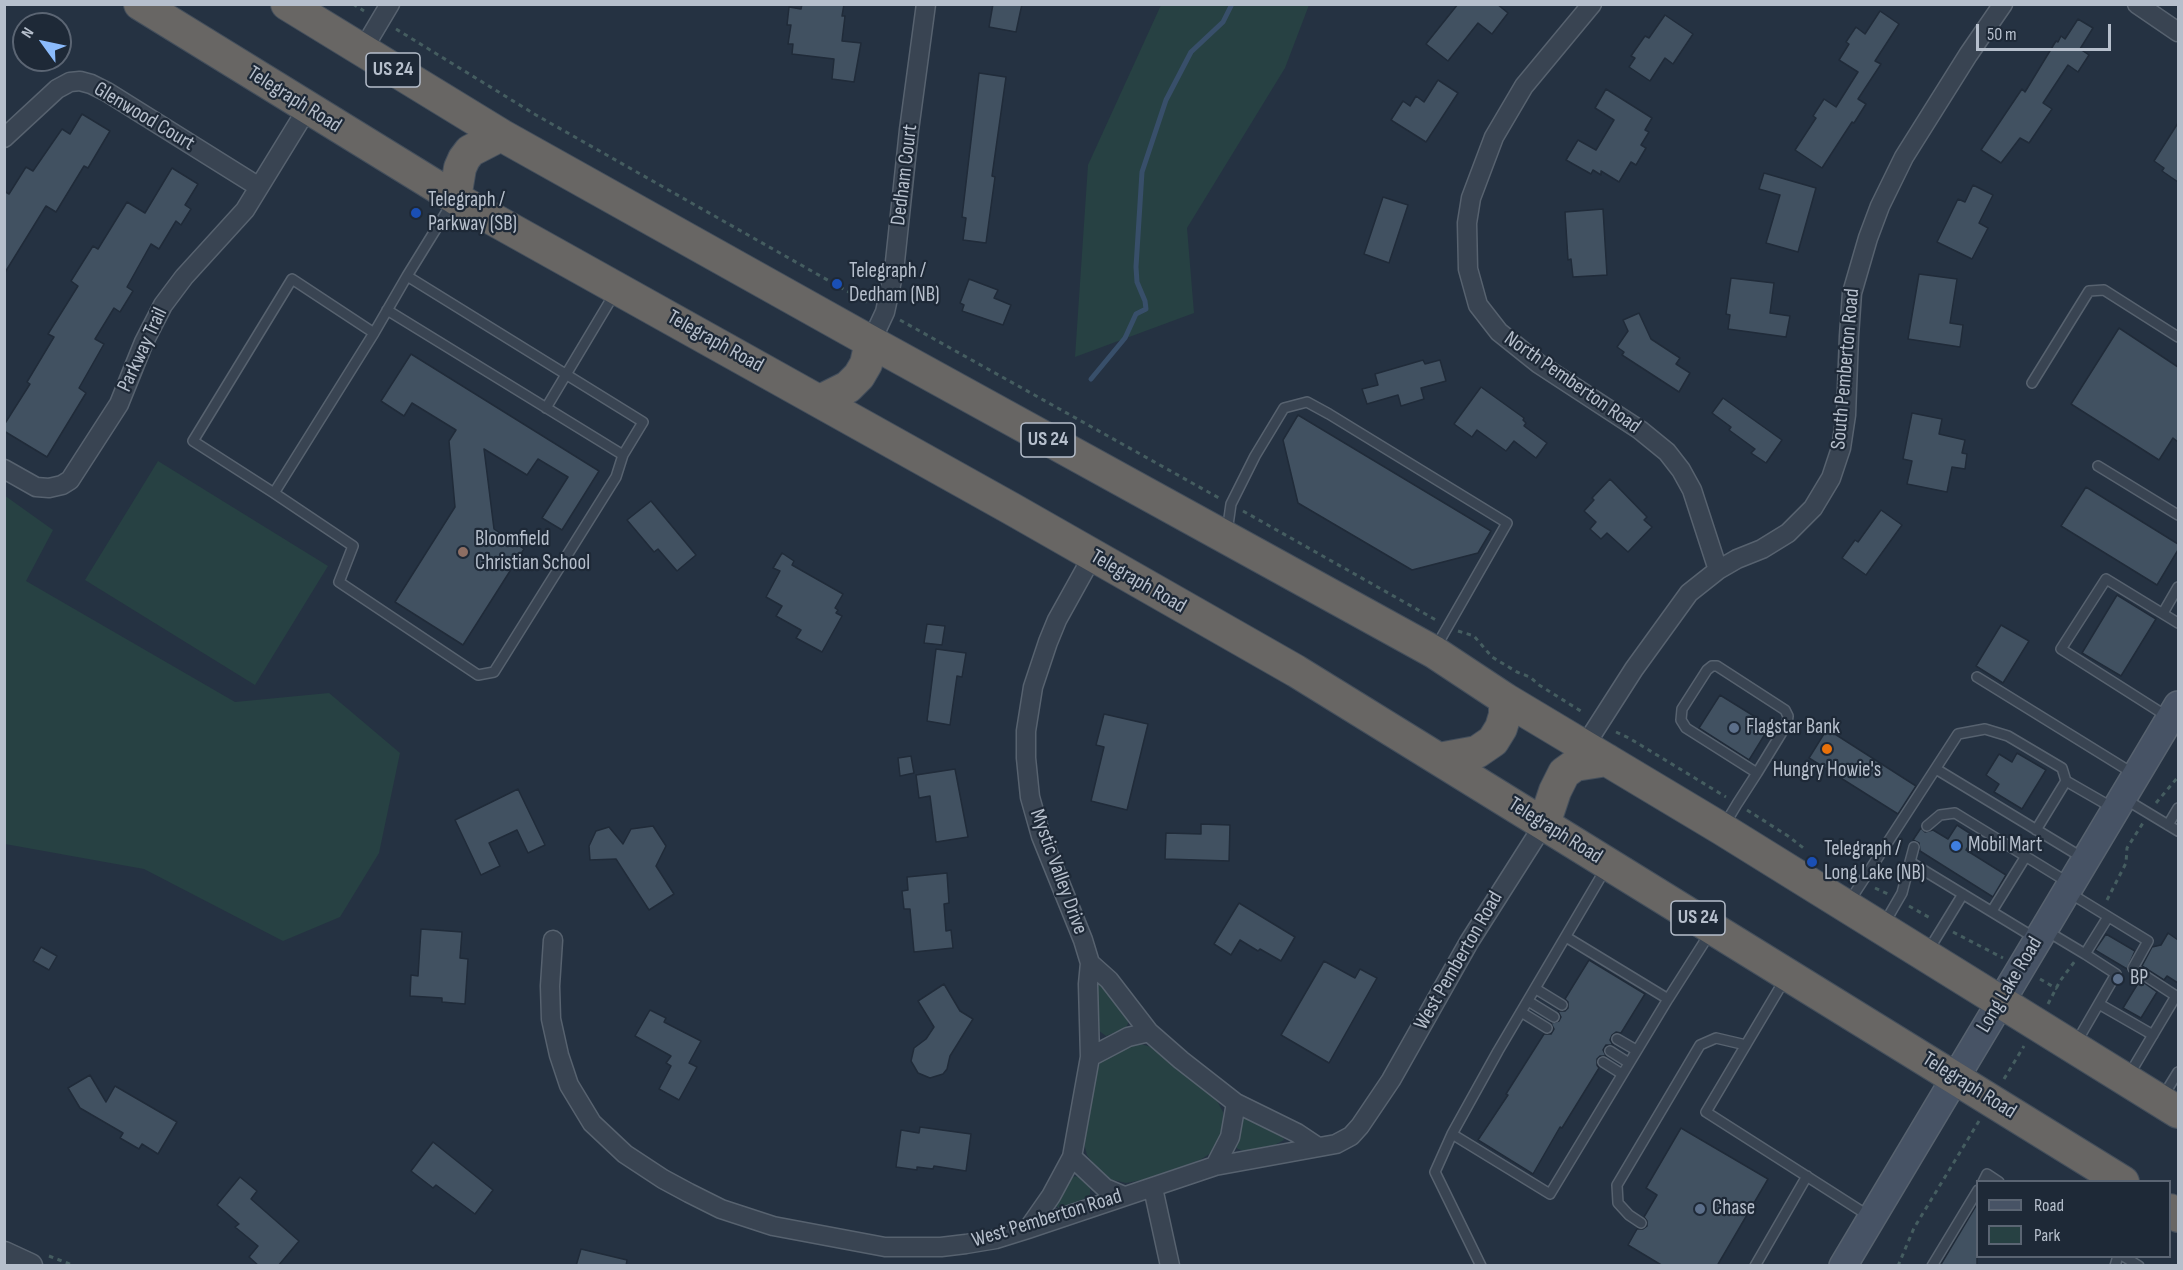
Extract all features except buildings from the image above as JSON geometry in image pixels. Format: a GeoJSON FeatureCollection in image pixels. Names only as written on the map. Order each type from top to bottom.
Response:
{"type":"FeatureCollection","features":[{"type":"Feature","properties":{"kind":"highway","name":"Telegraph Road"},"geometry":{"type":"LineString","coordinates":[[140,4],[307,109],[455,198],[820,401],[1296,671],[2120,1180]]}},
{"type":"Feature","properties":{"kind":"highway","name":"US 24"},"geometry":{"type":"LineString","coordinates":[[286,4],[501,135],[1226,538],[1441,639],[1505,699],[1603,747],[1729,817],[1854,894],[1881,929],[2169,1107]]}},
{"type":"Feature","properties":{"kind":"highway"},"geometry":{"type":"LineString","coordinates":[[455,198],[460,168],[464,159],[470,152],[501,135]]}},
{"type":"Feature","properties":{"kind":"highway"},"geometry":{"type":"LineString","coordinates":[[820,401],[848,387],[859,376],[866,364],[871,342]]}},
{"type":"Feature","properties":{"kind":"highway"},"geometry":{"type":"LineString","coordinates":[[1440,759],[1478,752],[1493,741],[1501,728],[1505,715],[1505,699]]}},
{"type":"Feature","properties":{"kind":"highway"},"geometry":{"type":"LineString","coordinates":[[1544,824],[1555,791],[1564,774],[1603,747]]}},
{"type":"Feature","properties":{"kind":"main road","name":"Long Lake Road"},"geometry":{"type":"LineString","coordinates":[[1848,1262],[1871,1218],[2174,711]]}},
{"type":"Feature","properties":{"kind":"street"},"geometry":{"type":"LineString","coordinates":[[362,51],[390,4]]}},
{"type":"Feature","properties":{"kind":"street","name":"Dedham Court"},"geometry":{"type":"LineString","coordinates":[[871,342],[885,312],[894,271],[909,130],[926,4]]}},
{"type":"Feature","properties":{"kind":"street","name":"North Pemberton Road"},"geometry":{"type":"LineString","coordinates":[[1592,4],[1524,86],[1494,137],[1472,198],[1467,223],[1468,269],[1478,305],[1499,333],[1539,364],[1640,429],[1666,452],[1681,470],[1692,490],[1718,570]]}},
{"type":"Feature","properties":{"kind":"street","name":"South Pemberton Road"},"geometry":{"type":"LineString","coordinates":[[1718,570],[1762,549],[1788,533],[1813,508],[1831,478],[1841,448],[1846,415],[1852,293],[1868,238],[1880,206],[1904,157],[1956,72],[2003,4]]}},
{"type":"Feature","properties":{"kind":"street"},"geometry":{"type":"LineString","coordinates":[[2137,4],[2178,32]]}},
{"type":"Feature","properties":{"kind":"street","name":"Glenwood Court"},"geometry":{"type":"LineString","coordinates":[[4,138],[57,89],[70,82],[80,81],[106,92],[259,187]]}},
{"type":"Feature","properties":{"kind":"street","name":"Parkway Trail"},"geometry":{"type":"LineString","coordinates":[[4,469],[36,487],[49,488],[62,485],[70,480],[119,404],[144,342],[163,304],[184,277],[245,210],[307,109]]}},
{"type":"Feature","properties":{"kind":"street","name":"Mystic Valley Drive"},"geometry":{"type":"LineString","coordinates":[[1028,1229],[1051,1196],[1072,1157],[1090,1057],[1088,984],[1090,963],[1041,836],[1030,797],[1026,749],[1028,708],[1040,664],[1057,620],[1092,557]]}},
{"type":"Feature","properties":{"kind":"street"},"geometry":{"type":"LineString","coordinates":[[1603,747],[1634,669],[1689,593],[1718,570]]}},
{"type":"Feature","properties":{"kind":"street","name":"West Pemberton Road"},"geometry":{"type":"LineString","coordinates":[[554,940],[550,986],[551,1019],[559,1055],[570,1085],[592,1122],[625,1154],[663,1179],[722,1209],[746,1218],[801,1233],[868,1245],[941,1247],[996,1239],[1215,1166],[1318,1147],[1343,1140],[1360,1126],[1391,1080],[1469,942],[1544,824]]}},
{"type":"Feature","properties":{"kind":"street"},"geometry":{"type":"LineString","coordinates":[[1090,963],[1109,980],[1149,1032],[1181,1060],[1236,1103],[1297,1133],[1318,1147]]}},
{"type":"Feature","properties":{"kind":"street"},"geometry":{"type":"LineString","coordinates":[[1090,1057],[1128,1037],[1149,1032]]}},
{"type":"Feature","properties":{"kind":"street"},"geometry":{"type":"LineString","coordinates":[[1215,1166],[1230,1137],[1236,1103]]}},
{"type":"Feature","properties":{"kind":"street"},"geometry":{"type":"LineString","coordinates":[[1072,1157],[1105,1188],[1124,1196]]}},
{"type":"Feature","properties":{"kind":"street"},"geometry":{"type":"LineString","coordinates":[[1153,1188],[1170,1266]]}},
{"type":"Feature","properties":{"kind":"street"},"geometry":{"type":"LineString","coordinates":[[4,1254],[30,1266]]}},
{"type":"Feature","properties":{"kind":"lane"},"geometry":{"type":"LineString","coordinates":[[274,493],[455,198]]}},
{"type":"Feature","properties":{"kind":"lane"},"geometry":{"type":"LineString","coordinates":[[374,333],[292,279],[193,441],[353,546],[339,582],[478,675],[494,672],[616,477],[623,455],[643,422],[407,276]]}},
{"type":"Feature","properties":{"kind":"lane"},"geometry":{"type":"LineString","coordinates":[[546,408],[618,288]]}},
{"type":"Feature","properties":{"kind":"lane"},"geometry":{"type":"LineString","coordinates":[[2032,383],[2089,291],[2104,290],[2178,337]]}},
{"type":"Feature","properties":{"kind":"lane"},"geometry":{"type":"LineString","coordinates":[[387,310],[623,455]]}},
{"type":"Feature","properties":{"kind":"lane"},"geometry":{"type":"LineString","coordinates":[[1226,538],[1231,504],[1255,456],[1284,408],[1307,402],[1507,523],[1441,639]]}},
{"type":"Feature","properties":{"kind":"lane"},"geometry":{"type":"LineString","coordinates":[[2098,466],[2178,515]]}},
{"type":"Feature","properties":{"kind":"lane"},"geometry":{"type":"LineString","coordinates":[[2174,711],[2061,649],[2106,579],[2178,623]]}},
{"type":"Feature","properties":{"kind":"lane"},"geometry":{"type":"LineString","coordinates":[[2163,613],[2178,587]]}},
{"type":"Feature","properties":{"kind":"lane"},"geometry":{"type":"LineString","coordinates":[[1729,817],[1757,773],[1787,724],[1788,716],[1785,710],[1717,666],[1712,666],[1707,670],[1682,709],[1681,720],[1686,728],[1757,773]]}},
{"type":"Feature","properties":{"kind":"lane"},"geometry":{"type":"LineString","coordinates":[[1977,677],[2125,794],[2178,831]]}},
{"type":"Feature","properties":{"kind":"lane"},"geometry":{"type":"LineString","coordinates":[[1854,894],[1959,734],[1985,729],[2008,736],[2062,768],[2066,781],[2036,830]]}},
{"type":"Feature","properties":{"kind":"lane"},"geometry":{"type":"LineString","coordinates":[[1936,769],[2085,860]]}},
{"type":"Feature","properties":{"kind":"lane"},"geometry":{"type":"LineString","coordinates":[[2066,781],[2125,794]]}},
{"type":"Feature","properties":{"kind":"lane"},"geometry":{"type":"LineString","coordinates":[[2168,825],[2178,808]]}},
{"type":"Feature","properties":{"kind":"lane"},"geometry":{"type":"LineString","coordinates":[[1927,826],[1940,815],[1954,813],[2026,856],[2108,917],[2148,941],[2133,968],[2116,974],[2074,1047]]}},
{"type":"Feature","properties":{"kind":"lane"},"geometry":{"type":"LineString","coordinates":[[1881,929],[1902,893],[1914,847]]}},
{"type":"Feature","properties":{"kind":"lane"},"geometry":{"type":"LineString","coordinates":[[1992,911],[2026,856]]}},
{"type":"Feature","properties":{"kind":"lane"},"geometry":{"type":"LineString","coordinates":[[1910,862],[1992,911],[2085,954],[2116,974]]}},
{"type":"Feature","properties":{"kind":"lane"},"geometry":{"type":"LineString","coordinates":[[1481,1266],[1434,1172],[1452,1134],[1608,864]]}},
{"type":"Feature","properties":{"kind":"lane"},"geometry":{"type":"LineString","coordinates":[[1925,955],[1963,894]]}},
{"type":"Feature","properties":{"kind":"lane"},"geometry":{"type":"LineString","coordinates":[[2085,954],[2108,917]]}},
{"type":"Feature","properties":{"kind":"lane"},"geometry":{"type":"LineString","coordinates":[[1452,1134],[1550,1194],[1713,927]]}},
{"type":"Feature","properties":{"kind":"lane"},"geometry":{"type":"LineString","coordinates":[[1566,937],[1668,999]]}},
{"type":"Feature","properties":{"kind":"lane"},"geometry":{"type":"LineString","coordinates":[[2126,1080],[2176,996],[2133,968]]}},
{"type":"Feature","properties":{"kind":"lane"},"geometry":{"type":"LineString","coordinates":[[1788,975],[1706,1112],[1871,1218]]}},
{"type":"Feature","properties":{"kind":"lane"},"geometry":{"type":"LineString","coordinates":[[1536,988],[1562,1005]]}},
{"type":"Feature","properties":{"kind":"lane"},"geometry":{"type":"LineString","coordinates":[[1528,1001],[1554,1017]]}},
{"type":"Feature","properties":{"kind":"lane"},"geometry":{"type":"LineString","coordinates":[[2099,1004],[2153,1035]]}},
{"type":"Feature","properties":{"kind":"lane"},"geometry":{"type":"LineString","coordinates":[[1521,1012],[1547,1028]]}},
{"type":"Feature","properties":{"kind":"lane"},"geometry":{"type":"LineString","coordinates":[[1641,1222],[1629,1215],[1618,1203],[1617,1185],[1688,1065],[1700,1045],[1716,1038],[1746,1045]]}},
{"type":"Feature","properties":{"kind":"lane"},"geometry":{"type":"LineString","coordinates":[[1617,1039],[1636,1050]]}},
{"type":"Feature","properties":{"kind":"lane"},"geometry":{"type":"LineString","coordinates":[[1610,1051],[1629,1063]]}},
{"type":"Feature","properties":{"kind":"lane"},"geometry":{"type":"LineString","coordinates":[[1603,1062],[1622,1074]]}},
{"type":"Feature","properties":{"kind":"lane"},"geometry":{"type":"LineString","coordinates":[[2169,1107],[2178,1072]]}},
{"type":"Feature","properties":{"kind":"lane"},"geometry":{"type":"LineString","coordinates":[[1984,1180],[1987,1174],[1996,1180]]}},
{"type":"Feature","properties":{"kind":"lane"},"geometry":{"type":"LineString","coordinates":[[1755,1266],[1807,1176]]}},
{"type":"Feature","properties":{"kind":"lane"},"geometry":{"type":"LineString","coordinates":[[1932,1266],[1976,1192]]}},
{"type":"Feature","properties":{"kind":"lane"},"geometry":{"type":"LineString","coordinates":[[2125,1258],[2139,1266]]}},
{"type":"Feature","properties":{"kind":"path"},"geometry":{"type":"LineString","coordinates":[[353,4],[363,11]]}},
{"type":"Feature","properties":{"kind":"path"},"geometry":{"type":"LineString","coordinates":[[395,28],[545,121],[862,299]]}},
{"type":"Feature","properties":{"kind":"path"},"geometry":{"type":"LineString","coordinates":[[904,323],[1231,504],[1441,639],[1474,636],[1492,657],[1530,677],[1582,712]]}},
{"type":"Feature","properties":{"kind":"path"},"geometry":{"type":"LineString","coordinates":[[1603,747],[1629,738],[1729,817],[1788,836],[1813,854]]}},
{"type":"Feature","properties":{"kind":"path"},"geometry":{"type":"LineString","coordinates":[[2158,800],[2178,777]]}},
{"type":"Feature","properties":{"kind":"path"},"geometry":{"type":"LineString","coordinates":[[1854,894],[1898,900],[1984,947]]}},
{"type":"Feature","properties":{"kind":"path"},"geometry":{"type":"LineString","coordinates":[[2051,986],[2057,989]]}},
{"type":"Feature","properties":{"kind":"path"},"geometry":{"type":"LineString","coordinates":[[2001,1084],[2025,1044]]}},
{"type":"Feature","properties":{"kind":"path"},"geometry":{"type":"LineString","coordinates":[[1898,1266],[1914,1228],[1967,1142]]}},
{"type":"Feature","properties":{"kind":"green space"},"geometry":{"type":"Polygon","coordinates":[[[1161,5],[1309,5],[1285,68],[1187,228],[1194,313],[1075,357],[1088,165],[1161,5]]]}},
{"type":"Feature","properties":{"kind":"green space"},"geometry":{"type":"Polygon","coordinates":[[[158,461],[328,566],[255,685],[85,580],[158,461]]]}},
{"type":"Feature","properties":{"kind":"green space"},"geometry":{"type":"Polygon","coordinates":[[[4,495],[53,530],[26,581],[235,702],[329,693],[400,753],[379,853],[340,917],[283,941],[144,869],[5,844],[4,495]]]}},
{"type":"Feature","properties":{"kind":"green space"},"geometry":{"type":"Polygon","coordinates":[[[1099,977],[1129,1021],[1126,1028],[1106,1036],[1098,1030],[1094,979],[1099,977]]]}},
{"type":"Feature","properties":{"kind":"green space"},"geometry":{"type":"Polygon","coordinates":[[[1138,1043],[1154,1048],[1215,1097],[1223,1112],[1223,1123],[1221,1137],[1214,1151],[1200,1160],[1142,1180],[1126,1183],[1109,1179],[1101,1174],[1087,1155],[1083,1140],[1096,1070],[1102,1060],[1123,1046],[1138,1043]]]}},
{"type":"Feature","properties":{"kind":"green space"},"geometry":{"type":"Polygon","coordinates":[[[1246,1116],[1282,1134],[1284,1140],[1275,1145],[1244,1151],[1238,1149],[1234,1145],[1241,1118],[1246,1116]]]}},
{"type":"Feature","properties":{"kind":"green space"},"geometry":{"type":"Polygon","coordinates":[[[1079,1176],[1090,1188],[1090,1196],[1062,1209],[1055,1206],[1071,1177],[1079,1176]]]}},
{"type":"Feature","properties":{"kind":"waterway"},"geometry":{"type":"LineString","coordinates":[[1091,379],[1125,338],[1136,314],[1146,309],[1137,282],[1136,267],[1142,172],[1166,100],[1191,52],[1223,22],[1232,4]]}},
{"type":"Feature","properties":{"kind":"place","name":"Telegraph / Parkway (SB)"},"geometry":{"type":"Point","coordinates":[416,213]}},
{"type":"Feature","properties":{"kind":"place","name":"Telegraph / Dedham (NB)"},"geometry":{"type":"Point","coordinates":[837,284]}},
{"type":"Feature","properties":{"kind":"place","name":"Bloomfield Christian School"},"geometry":{"type":"Point","coordinates":[463,552]}},
{"type":"Feature","properties":{"kind":"place","name":"Flagstar Bank"},"geometry":{"type":"Point","coordinates":[1734,728]}},
{"type":"Feature","properties":{"kind":"place","name":"Hungry Howie's"},"geometry":{"type":"Point","coordinates":[1827,749]}},
{"type":"Feature","properties":{"kind":"place","name":"Mobil Mart"},"geometry":{"type":"Point","coordinates":[1956,846]}},
{"type":"Feature","properties":{"kind":"place","name":"Telegraph / Long Lake (NB)"},"geometry":{"type":"Point","coordinates":[1812,862]}},
{"type":"Feature","properties":{"kind":"place","name":"BP"},"geometry":{"type":"Point","coordinates":[2118,979]}},
{"type":"Feature","properties":{"kind":"place","name":"Chase"},"geometry":{"type":"Point","coordinates":[1700,1209]}}]}
